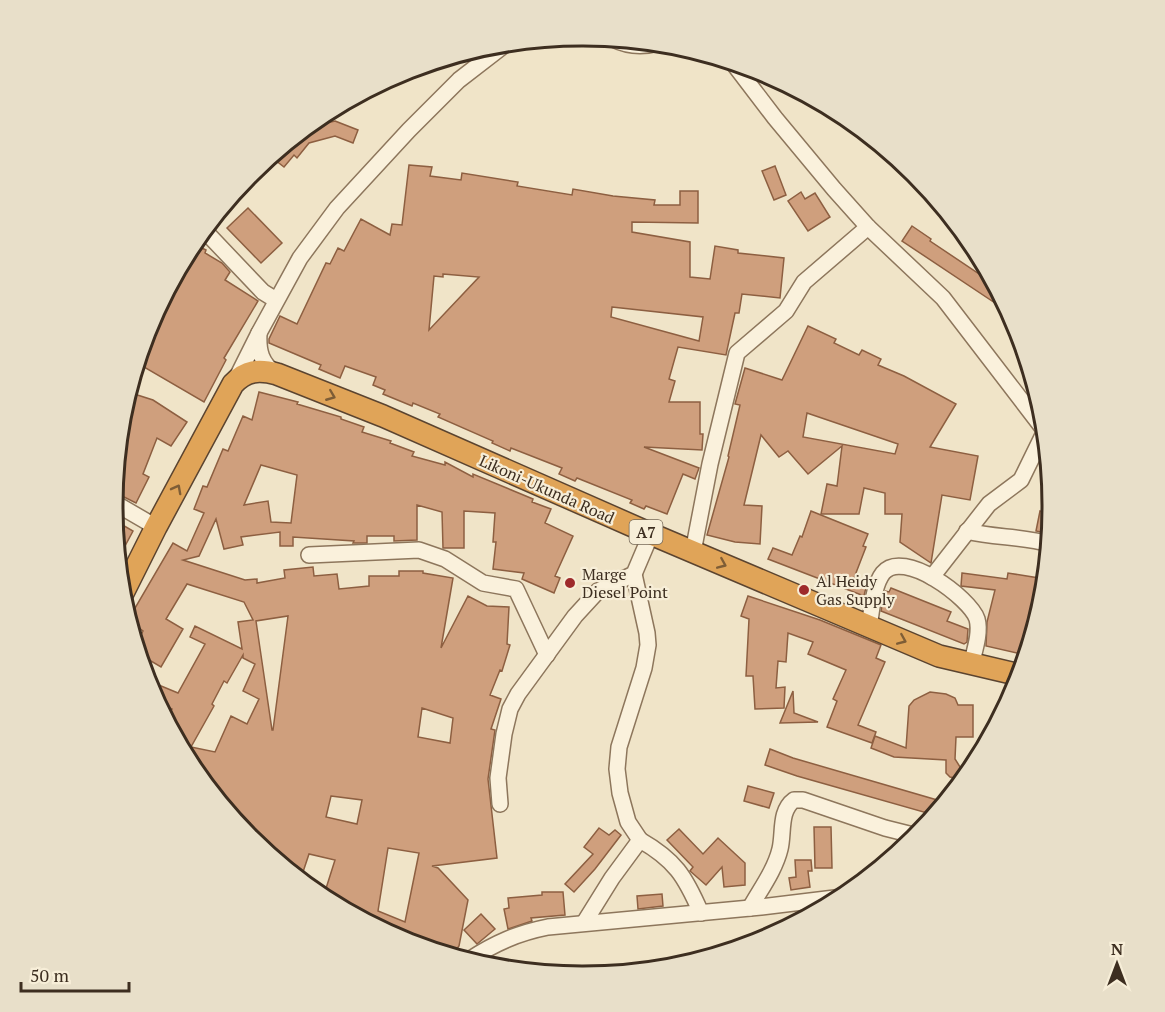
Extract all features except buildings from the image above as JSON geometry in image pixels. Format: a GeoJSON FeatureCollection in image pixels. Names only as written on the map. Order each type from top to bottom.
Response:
{"type":"FeatureCollection","features":[{"type":"Feature","properties":{"kind":"highway","name":"A7"},"geometry":{"type":"LineString","coordinates":[[233,384],[249,372],[258,370],[277,374]]}},
{"type":"Feature","properties":{"kind":"highway","name":"Likoni-Ukunda Road"},"geometry":{"type":"LineString","coordinates":[[277,374],[383,416],[651,534],[939,656],[1011,673]]}},
{"type":"Feature","properties":{"kind":"highway"},"geometry":{"type":"LineString","coordinates":[[129,580],[233,384]]}},
{"type":"Feature","properties":{"kind":"street"},"geometry":{"type":"LineString","coordinates":[[233,384],[300,258],[337,208],[459,80],[491,56]]}},
{"type":"Feature","properties":{"kind":"street"},"geometry":{"type":"LineString","coordinates":[[743,75],[775,118],[868,227],[943,298],[1033,415]]}},
{"type":"Feature","properties":{"kind":"street"},"geometry":{"type":"LineString","coordinates":[[693,552],[710,464],[737,353],[786,311],[804,282],[868,227]]}},
{"type":"Feature","properties":{"kind":"street"},"geometry":{"type":"LineString","coordinates":[[210,237],[263,292],[276,300]]}},
{"type":"Feature","properties":{"kind":"street"},"geometry":{"type":"LineString","coordinates":[[259,333],[261,358],[277,374]]}},
{"type":"Feature","properties":{"kind":"street"},"geometry":{"type":"LineString","coordinates":[[932,577],[988,504],[1021,480],[1038,445]]}},
{"type":"Feature","properties":{"kind":"street"},"geometry":{"type":"LineString","coordinates":[[123,508],[156,527]]}},
{"type":"Feature","properties":{"kind":"street"},"geometry":{"type":"LineString","coordinates":[[967,531],[1040,542]]}},
{"type":"Feature","properties":{"kind":"street"},"geometry":{"type":"LineString","coordinates":[[651,534],[634,574],[648,645],[644,668],[619,747],[617,769],[620,793],[628,822],[640,840],[654,848],[681,873],[701,913]]}},
{"type":"Feature","properties":{"kind":"street"},"geometry":{"type":"LineString","coordinates":[[309,555],[398,550],[418,550],[434,554],[483,583],[516,589],[547,655]]}},
{"type":"Feature","properties":{"kind":"street"},"geometry":{"type":"LineString","coordinates":[[869,626],[882,574],[887,569],[902,567],[915,569],[932,577],[966,603],[976,617],[977,636],[971,665]]}},
{"type":"Feature","properties":{"kind":"street"},"geometry":{"type":"LineString","coordinates":[[500,804],[498,778],[510,709],[518,694],[575,616],[598,591],[634,574]]}},
{"type":"Feature","properties":{"kind":"street"},"geometry":{"type":"LineString","coordinates":[[750,908],[776,861],[780,851],[786,809],[794,801],[803,800],[905,833]]}},
{"type":"Feature","properties":{"kind":"street"},"geometry":{"type":"LineString","coordinates":[[584,923],[612,878],[640,840]]}},
{"type":"Feature","properties":{"kind":"street"},"geometry":{"type":"LineString","coordinates":[[479,954],[500,941],[548,927],[819,900]]}},
{"type":"Feature","properties":{"kind":"place","name":"Marge Diesel Point"},"geometry":{"type":"Point","coordinates":[570,583]}},
{"type":"Feature","properties":{"kind":"place","name":"Al Heidy Gas Supply"},"geometry":{"type":"Point","coordinates":[804,590]}}]}
